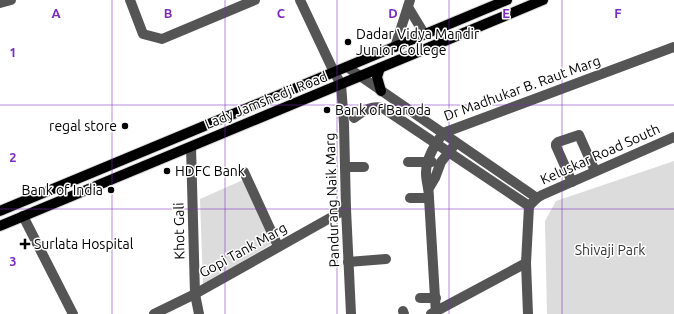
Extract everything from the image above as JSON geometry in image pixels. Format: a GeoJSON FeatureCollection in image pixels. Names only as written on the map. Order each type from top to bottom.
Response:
{"type":"FeatureCollection","features":[{"type":"Feature","properties":{"kind":"main road","name":"Lady Jamshedji Road"},"geometry":{"type":"LineString","coordinates":[[0,211],[507,0]]}},
{"type":"Feature","properties":{"kind":"main road","name":"Lady Jamshedji Road"},"geometry":{"type":"LineString","coordinates":[[0,226],[543,0]]}},
{"type":"Feature","properties":{"kind":"main road"},"geometry":{"type":"LineString","coordinates":[[380,68],[377,77],[381,90]]}},
{"type":"Feature","properties":{"kind":"street"},"geometry":{"type":"LineString","coordinates":[[0,3],[11,0]]}},
{"type":"Feature","properties":{"kind":"street"},"geometry":{"type":"LineString","coordinates":[[130,0],[143,34],[162,39],[256,0]]}},
{"type":"Feature","properties":{"kind":"street"},"geometry":{"type":"LineString","coordinates":[[300,0],[341,84]]}},
{"type":"Feature","properties":{"kind":"street"},"geometry":{"type":"LineString","coordinates":[[409,3],[425,34]]}},
{"type":"Feature","properties":{"kind":"street"},"geometry":{"type":"LineString","coordinates":[[394,47],[409,3]]}},
{"type":"Feature","properties":{"kind":"street","name":"Dr Madhukar B. Raut Marg"},"geometry":{"type":"LineString","coordinates":[[434,313],[436,298],[429,193],[426,175],[427,162],[443,133],[674,47]]}},
{"type":"Feature","properties":{"kind":"street"},"geometry":{"type":"LineString","coordinates":[[346,67],[537,198],[529,206],[526,263],[528,314]]}},
{"type":"Feature","properties":{"kind":"street","name":"Pandurang Naik Marg"},"geometry":{"type":"LineString","coordinates":[[341,84],[344,124],[350,314]]}},
{"type":"Feature","properties":{"kind":"street"},"geometry":{"type":"LineString","coordinates":[[383,108],[390,97]]}},
{"type":"Feature","properties":{"kind":"street"},"geometry":{"type":"LineString","coordinates":[[354,118],[371,107],[376,106],[383,108],[529,206]]}},
{"type":"Feature","properties":{"kind":"street"},"geometry":{"type":"LineString","coordinates":[[572,182],[556,146],[558,142],[579,135],[595,171]]}},
{"type":"Feature","properties":{"kind":"street","name":"Keluskar Road South"},"geometry":{"type":"LineString","coordinates":[[537,198],[674,137]]}},
{"type":"Feature","properties":{"kind":"street"},"geometry":{"type":"LineString","coordinates":[[410,198],[429,193],[441,162],[456,142]]}},
{"type":"Feature","properties":{"kind":"street","name":"Khot Gali"},"geometry":{"type":"LineString","coordinates":[[191,147],[195,294],[199,314]]}},
{"type":"Feature","properties":{"kind":"street"},"geometry":{"type":"LineString","coordinates":[[408,162],[441,162]]}},
{"type":"Feature","properties":{"kind":"street"},"geometry":{"type":"LineString","coordinates":[[345,167],[364,167]]}},
{"type":"Feature","properties":{"kind":"street"},"geometry":{"type":"LineString","coordinates":[[244,172],[278,246]]}},
{"type":"Feature","properties":{"kind":"street","name":"Gopi Tank Marg"},"geometry":{"type":"LineString","coordinates":[[154,314],[195,294],[346,209]]}},
{"type":"Feature","properties":{"kind":"street"},"geometry":{"type":"LineString","coordinates":[[23,216],[73,314]]}},
{"type":"Feature","properties":{"kind":"street"},"geometry":{"type":"LineString","coordinates":[[348,262],[386,259]]}},
{"type":"Feature","properties":{"kind":"street"},"geometry":{"type":"LineString","coordinates":[[434,313],[526,263]]}},
{"type":"Feature","properties":{"kind":"street"},"geometry":{"type":"LineString","coordinates":[[420,298],[436,298]]}},
{"type":"Feature","properties":{"kind":"green space","name":"Shivaji Park"},"geometry":{"type":"Polygon","coordinates":[[[674,161],[674,314],[547,314],[545,221],[556,201],[674,161]]]}},
{"type":"Feature","properties":{"kind":"green space"},"geometry":{"type":"Polygon","coordinates":[[[243,180],[273,243],[203,285],[200,199],[243,180]]]}},
{"type":"Feature","properties":{"kind":"place","name":"Dadar Vidya Mandir Junior College"},"geometry":{"type":"Point","coordinates":[348,42]}},
{"type":"Feature","properties":{"kind":"place","name":"Bank of Baroda"},"geometry":{"type":"Point","coordinates":[327,110]}},
{"type":"Feature","properties":{"kind":"place","name":"regal store"},"geometry":{"type":"Point","coordinates":[125,126]}},
{"type":"Feature","properties":{"kind":"place","name":"HDFC Bank"},"geometry":{"type":"Point","coordinates":[167,171]}},
{"type":"Feature","properties":{"kind":"place","name":"Bank of India"},"geometry":{"type":"Point","coordinates":[111,190]}},
{"type":"Feature","properties":{"kind":"place","name":"Surlata Hospital"},"geometry":{"type":"Point","coordinates":[25,244]}}]}
